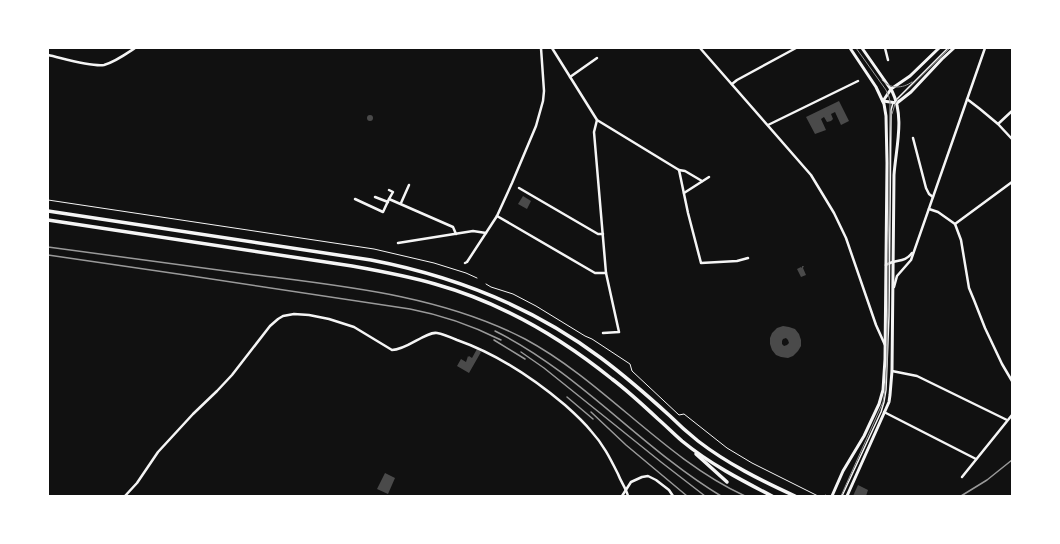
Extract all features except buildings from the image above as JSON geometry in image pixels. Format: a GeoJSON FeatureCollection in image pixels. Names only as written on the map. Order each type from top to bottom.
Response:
{"type":"FeatureCollection","features":[{"type":"Feature","properties":{"kind":"main road"},"geometry":{"type":"LineString","coordinates":[[48,211],[371,260],[432,274],[479,290],[532,315],[572,338],[627,378],[691,435],[721,458],[769,485],[795,496]]}},
{"type":"Feature","properties":{"kind":"main road"},"geometry":{"type":"LineString","coordinates":[[48,220],[375,270],[416,279],[460,292],[509,313],[540,330],[568,347],[612,378],[727,482]]}},
{"type":"Feature","properties":{"kind":"main road"},"geometry":{"type":"LineString","coordinates":[[682,441],[713,464],[772,496]]}},
{"type":"Feature","properties":{"kind":"street"},"geometry":{"type":"LineString","coordinates":[[48,55],[100,65],[112,62],[135,48]]}},
{"type":"Feature","properties":{"kind":"street"},"geometry":{"type":"LineString","coordinates":[[465,263],[496,216],[512,183],[536,126],[543,101],[544,91],[541,48]]}},
{"type":"Feature","properties":{"kind":"street"},"geometry":{"type":"LineString","coordinates":[[552,48],[597,120],[679,170],[685,171],[702,181]]}},
{"type":"Feature","properties":{"kind":"street"},"geometry":{"type":"LineString","coordinates":[[700,48],[811,175],[834,213],[846,238],[876,325],[885,345]]}},
{"type":"Feature","properties":{"kind":"street"},"geometry":{"type":"LineString","coordinates":[[732,84],[796,48]]}},
{"type":"Feature","properties":{"kind":"street"},"geometry":{"type":"LineString","coordinates":[[847,496],[884,412],[890,395],[892,371],[892,291],[889,263],[886,112],[883,101],[874,83],[850,48]]}},
{"type":"Feature","properties":{"kind":"street"},"geometry":{"type":"LineString","coordinates":[[832,496],[843,471],[864,436],[882,397],[894,175],[899,119],[891,89],[862,48]]}},
{"type":"Feature","properties":{"kind":"street"},"geometry":{"type":"LineString","coordinates":[[885,48],[888,60]]}},
{"type":"Feature","properties":{"kind":"street"},"geometry":{"type":"LineString","coordinates":[[883,101],[891,89],[910,76],[939,48]]}},
{"type":"Feature","properties":{"kind":"street"},"geometry":{"type":"LineString","coordinates":[[883,101],[895,102],[911,92],[954,48]]}},
{"type":"Feature","properties":{"kind":"street"},"geometry":{"type":"LineString","coordinates":[[892,291],[897,276],[911,260],[985,48]]}},
{"type":"Feature","properties":{"kind":"street"},"geometry":{"type":"LineString","coordinates":[[570,77],[597,58]]}},
{"type":"Feature","properties":{"kind":"street"},"geometry":{"type":"LineString","coordinates":[[768,125],[858,81]]}},
{"type":"Feature","properties":{"kind":"street"},"geometry":{"type":"LineString","coordinates":[[967,99],[998,124],[1012,139]]}},
{"type":"Feature","properties":{"kind":"street"},"geometry":{"type":"LineString","coordinates":[[998,124],[1012,111]]}},
{"type":"Feature","properties":{"kind":"street"},"geometry":{"type":"LineString","coordinates":[[597,120],[594,132],[606,273],[619,332],[603,333]]}},
{"type":"Feature","properties":{"kind":"street"},"geometry":{"type":"LineString","coordinates":[[913,138],[926,188],[929,194],[934,197]]}},
{"type":"Feature","properties":{"kind":"street"},"geometry":{"type":"LineString","coordinates":[[679,170],[701,263],[737,261],[748,258]]}},
{"type":"Feature","properties":{"kind":"street"},"geometry":{"type":"LineString","coordinates":[[684,193],[709,177]]}},
{"type":"Feature","properties":{"kind":"street"},"geometry":{"type":"LineString","coordinates":[[955,224],[1012,182]]}},
{"type":"Feature","properties":{"kind":"street"},"geometry":{"type":"LineString","coordinates":[[401,204],[409,185]]}},
{"type":"Feature","properties":{"kind":"street"},"geometry":{"type":"LineString","coordinates":[[519,188],[598,234],[603,234]]}},
{"type":"Feature","properties":{"kind":"street"},"geometry":{"type":"LineString","coordinates":[[355,199],[383,212],[392,192],[389,190]]}},
{"type":"Feature","properties":{"kind":"street"},"geometry":{"type":"LineString","coordinates":[[375,197],[388,202]]}},
{"type":"Feature","properties":{"kind":"street"},"geometry":{"type":"LineString","coordinates":[[389,199],[453,227],[456,234]]}},
{"type":"Feature","properties":{"kind":"street"},"geometry":{"type":"LineString","coordinates":[[929,209],[938,212],[955,224],[961,240],[969,288],[998,357],[1012,381]]}},
{"type":"Feature","properties":{"kind":"street"},"geometry":{"type":"LineString","coordinates":[[496,216],[596,273],[606,273]]}},
{"type":"Feature","properties":{"kind":"street"},"geometry":{"type":"LineString","coordinates":[[398,243],[473,231],[486,233]]}},
{"type":"Feature","properties":{"kind":"street"},"geometry":{"type":"LineString","coordinates":[[889,263],[900,261],[909,257],[914,250]]}},
{"type":"Feature","properties":{"kind":"street"},"geometry":{"type":"LineString","coordinates":[[125,496],[137,483],[158,452],[232,375],[270,326],[283,316],[294,314],[329,319],[354,327],[392,350],[398,350],[425,336],[435,333],[468,344],[490,354],[540,385],[579,418],[593,433],[608,453],[628,496]]}},
{"type":"Feature","properties":{"kind":"street"},"geometry":{"type":"LineString","coordinates":[[892,371],[917,376],[1007,420]]}},
{"type":"Feature","properties":{"kind":"street"},"geometry":{"type":"LineString","coordinates":[[884,412],[976,459]]}},
{"type":"Feature","properties":{"kind":"street"},"geometry":{"type":"LineString","coordinates":[[962,477],[1012,415]]}},
{"type":"Feature","properties":{"kind":"street"},"geometry":{"type":"LineString","coordinates":[[622,496],[631,482],[642,477],[649,476],[669,490],[673,496]]}},
{"type":"Feature","properties":{"kind":"lane"},"geometry":{"type":"LineString","coordinates":[[842,496],[884,402],[886,390],[888,360],[891,110],[895,102],[948,48]]}},
{"type":"Feature","properties":{"kind":"path"},"geometry":{"type":"LineString","coordinates":[[48,200],[374,249],[434,263],[477,278]]}},
{"type":"Feature","properties":{"kind":"path"},"geometry":{"type":"LineString","coordinates":[[486,284],[512,294],[536,306],[592,339],[630,364],[632,371],[679,415],[684,414],[728,448],[752,463],[818,496]]}},
{"type":"Feature","properties":{"kind":"tram line"},"geometry":{"type":"LineString","coordinates":[[841,496],[883,402],[887,359],[890,102],[886,90],[856,48]]}},
{"type":"Feature","properties":{"kind":"tram line"},"geometry":{"type":"LineString","coordinates":[[892,114],[895,104],[899,98],[950,48]]}},
{"type":"Feature","properties":{"kind":"tram line"},"geometry":{"type":"LineString","coordinates":[[882,80],[885,83],[896,87],[904,86],[912,82]]}},
{"type":"Feature","properties":{"kind":"railway"},"geometry":{"type":"LineString","coordinates":[[48,247],[319,283],[390,294],[425,302],[493,324],[525,339],[582,376],[660,441],[687,461],[715,480],[745,496]]}},
{"type":"Feature","properties":{"kind":"railway"},"geometry":{"type":"LineString","coordinates":[[48,255],[410,309],[434,314],[456,321],[501,340]]}},
{"type":"Feature","properties":{"kind":"railway"},"geometry":{"type":"LineString","coordinates":[[495,331],[526,348],[555,368],[583,389],[664,456],[721,496]]}},
{"type":"Feature","properties":{"kind":"railway"},"geometry":{"type":"LineString","coordinates":[[494,340],[525,359]]}},
{"type":"Feature","properties":{"kind":"railway"},"geometry":{"type":"LineString","coordinates":[[521,352],[544,368],[705,496]]}},
{"type":"Feature","properties":{"kind":"railway"},"geometry":{"type":"LineString","coordinates":[[567,397],[593,419]]}},
{"type":"Feature","properties":{"kind":"railway"},"geometry":{"type":"LineString","coordinates":[[591,412],[626,445],[687,496]]}},
{"type":"Feature","properties":{"kind":"railway"},"geometry":{"type":"LineString","coordinates":[[961,496],[987,480],[1012,460]]}}]}
